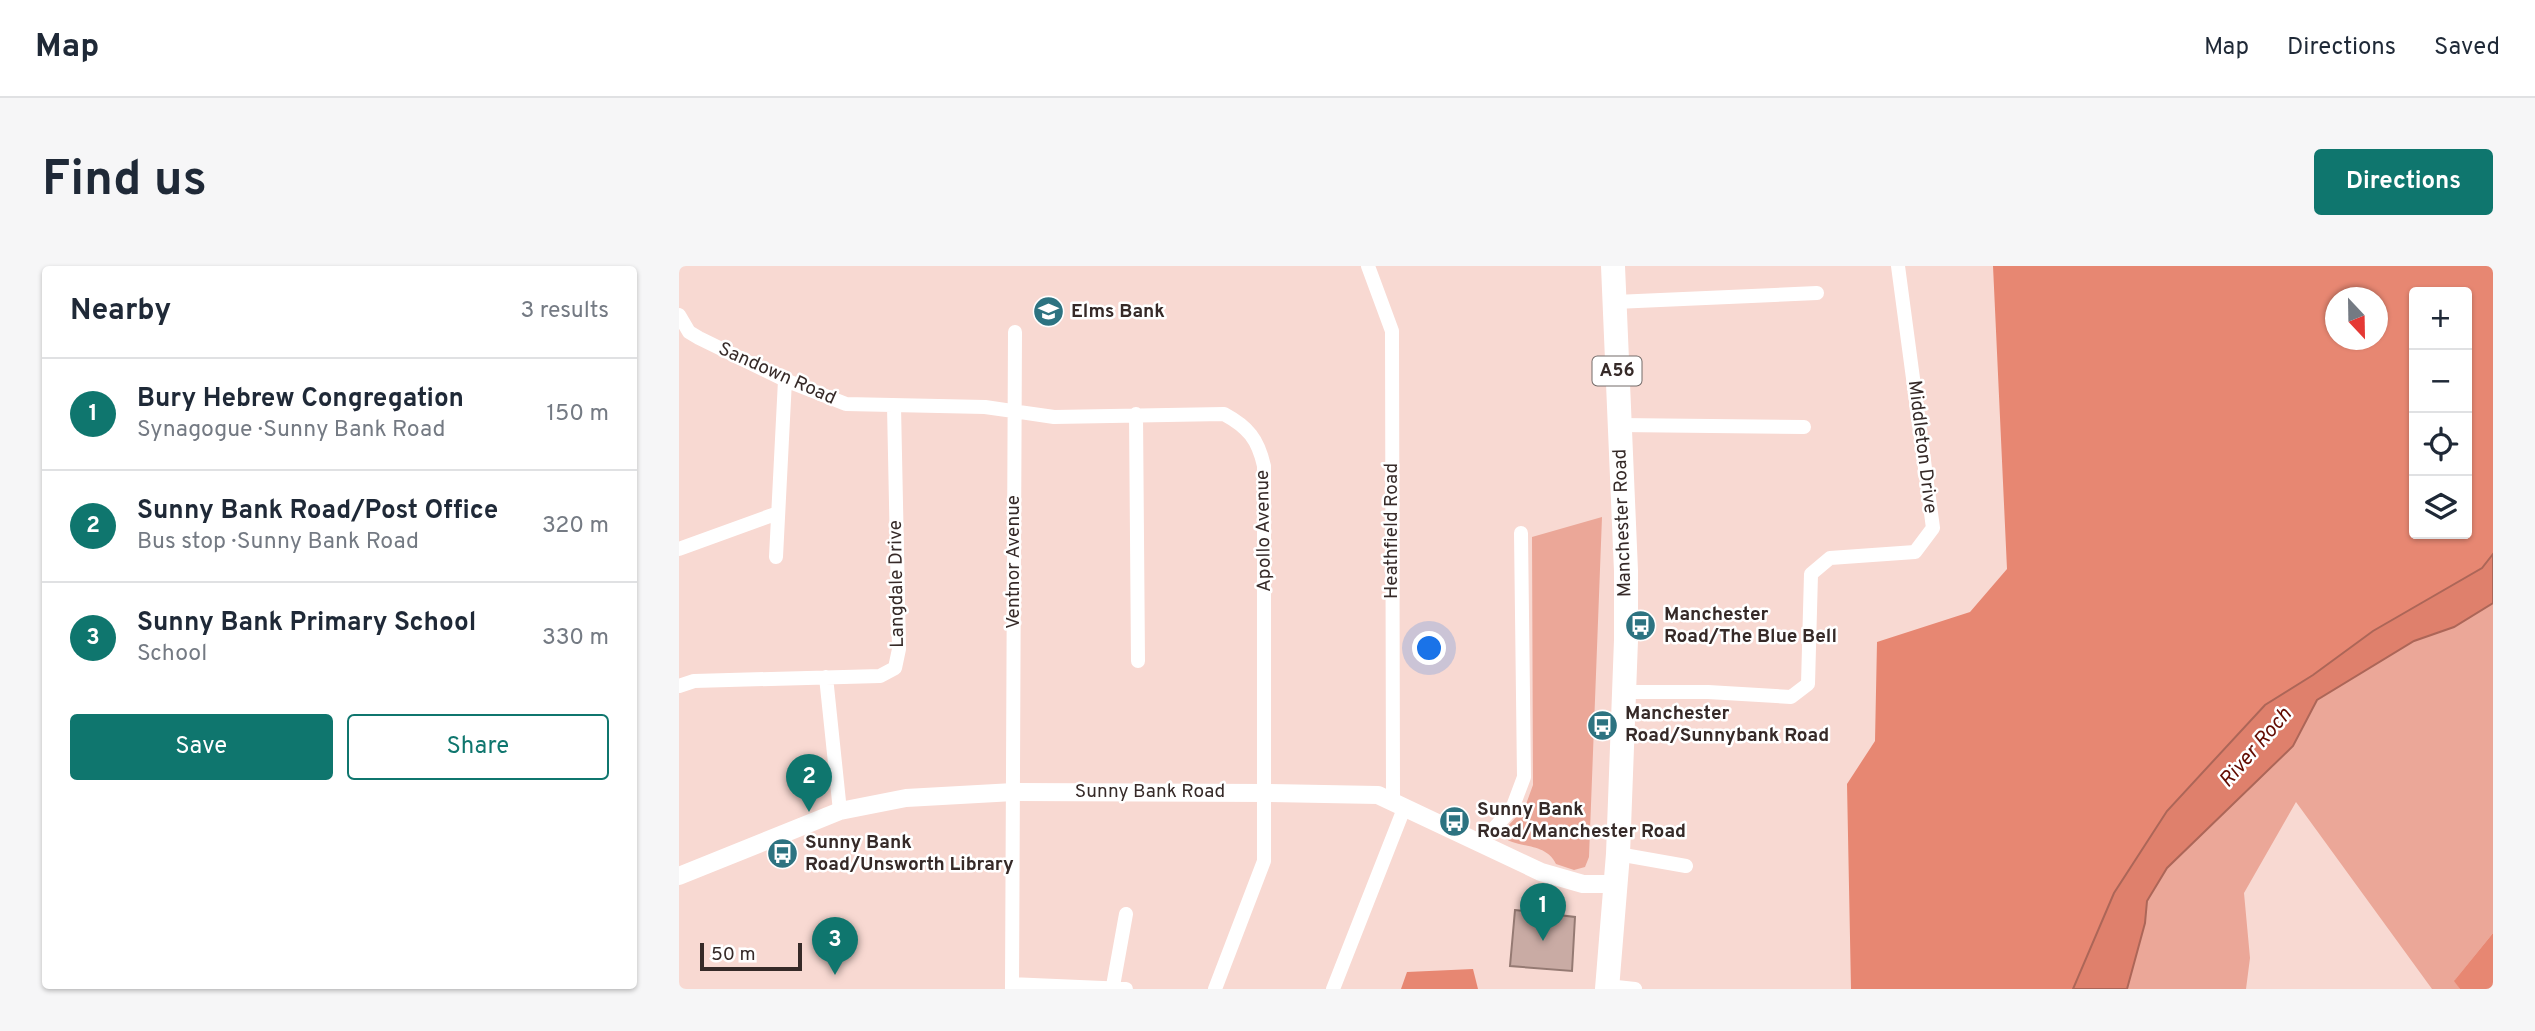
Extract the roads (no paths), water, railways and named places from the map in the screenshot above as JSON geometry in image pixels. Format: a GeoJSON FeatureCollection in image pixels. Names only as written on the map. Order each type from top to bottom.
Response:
{"type":"FeatureCollection","features":[{"type":"Feature","properties":{"kind":"highway","name":"Manchester Road"},"geometry":{"type":"LineString","coordinates":[[1607,988],[1618,855],[1626,692],[1626,571],[1613,266]]}},
{"type":"Feature","properties":{"kind":"street","name":"Heathfield Road"},"geometry":{"type":"LineString","coordinates":[[1368,266],[1392,331],[1399,803]]}},
{"type":"Feature","properties":{"kind":"street","name":"Middleton Drive"},"geometry":{"type":"LineString","coordinates":[[1626,692],[1708,692],[1791,697],[1808,684],[1811,574],[1830,558],[1915,552],[1933,528],[1898,266]]}},
{"type":"Feature","properties":{"kind":"street"},"geometry":{"type":"LineString","coordinates":[[1615,302],[1817,293]]}},
{"type":"Feature","properties":{"kind":"street","name":"Sandown Road"},"geometry":{"type":"LineString","coordinates":[[679,315],[689,332],[785,380],[846,404],[985,407],[1013,411]]}},
{"type":"Feature","properties":{"kind":"street","name":"Ventnor Avenue"},"geometry":{"type":"LineString","coordinates":[[1012,987],[1015,332]]}},
{"type":"Feature","properties":{"kind":"street"},"geometry":{"type":"LineString","coordinates":[[776,556],[785,380]]}},
{"type":"Feature","properties":{"kind":"street","name":"Langdale Drive"},"geometry":{"type":"LineString","coordinates":[[679,686],[694,681],[887,675],[895,668],[898,661],[894,406]]}},
{"type":"Feature","properties":{"kind":"street","name":"Apollo Avenue"},"geometry":{"type":"LineString","coordinates":[[1013,411],[1054,417],[1224,414],[1245,426],[1259,444],[1264,466],[1264,861],[1215,989]]}},
{"type":"Feature","properties":{"kind":"street"},"geometry":{"type":"LineString","coordinates":[[1136,414],[1138,661]]}},
{"type":"Feature","properties":{"kind":"street"},"geometry":{"type":"LineString","coordinates":[[1619,425],[1804,427]]}},
{"type":"Feature","properties":{"kind":"street"},"geometry":{"type":"LineString","coordinates":[[679,549],[778,513]]}},
{"type":"Feature","properties":{"kind":"street"},"geometry":{"type":"LineString","coordinates":[[1481,844],[1512,809],[1524,778],[1521,533]]}},
{"type":"Feature","properties":{"kind":"street"},"geometry":{"type":"LineString","coordinates":[[827,677],[840,811]]}},
{"type":"Feature","properties":{"kind":"street","name":"Sunny Bank Road"},"geometry":{"type":"LineString","coordinates":[[679,876],[840,811],[906,798],[1014,792],[1266,793],[1378,795],[1568,882],[1615,884]]}},
{"type":"Feature","properties":{"kind":"street"},"geometry":{"type":"LineString","coordinates":[[1333,989],[1399,803]]}},
{"type":"Feature","properties":{"kind":"street"},"geometry":{"type":"LineString","coordinates":[[1618,855],[1686,866]]}},
{"type":"Feature","properties":{"kind":"street"},"geometry":{"type":"LineString","coordinates":[[1012,987],[1120,988],[1126,914]]}},
{"type":"Feature","properties":{"kind":"street"},"geometry":{"type":"LineString","coordinates":[[1607,988],[1635,989]]}},
{"type":"Feature","properties":{"kind":"water","name":"River Roch"},"geometry":{"type":"Polygon","coordinates":[[[2493,554],[2493,603],[2454,627],[2414,641],[2317,700],[2293,746],[2167,868],[2147,901],[2145,923],[2127,989],[2073,989],[2114,893],[2167,811],[2265,705],[2313,675],[2373,631],[2482,568],[2493,554]]]}},
{"type":"Feature","properties":{"kind":"place","name":"Elms Bank"},"geometry":{"type":"Point","coordinates":[1048,312]}},
{"type":"Feature","properties":{"kind":"place","name":"Manchester Road/The Blue Bell"},"geometry":{"type":"Point","coordinates":[1641,626]}},
{"type":"Feature","properties":{"kind":"place","name":"Manchester Road/Sunnybank Road"},"geometry":{"type":"Point","coordinates":[1602,725]}},
{"type":"Feature","properties":{"kind":"place","name":"Sunny Bank Road/Post Office"},"geometry":{"type":"Point","coordinates":[809,812]}},
{"type":"Feature","properties":{"kind":"place","name":"Sunny Bank Road/Manchester Road"},"geometry":{"type":"Point","coordinates":[1454,821]}},
{"type":"Feature","properties":{"kind":"place","name":"Sunny Bank Road/Unsworth Library"},"geometry":{"type":"Point","coordinates":[782,854]}},
{"type":"Feature","properties":{"kind":"place","name":"Bury Hebrew Congregation"},"geometry":{"type":"Point","coordinates":[1543,941]}},
{"type":"Feature","properties":{"kind":"place","name":"Sunny Bank Primary School"},"geometry":{"type":"Point","coordinates":[835,975]}}]}
